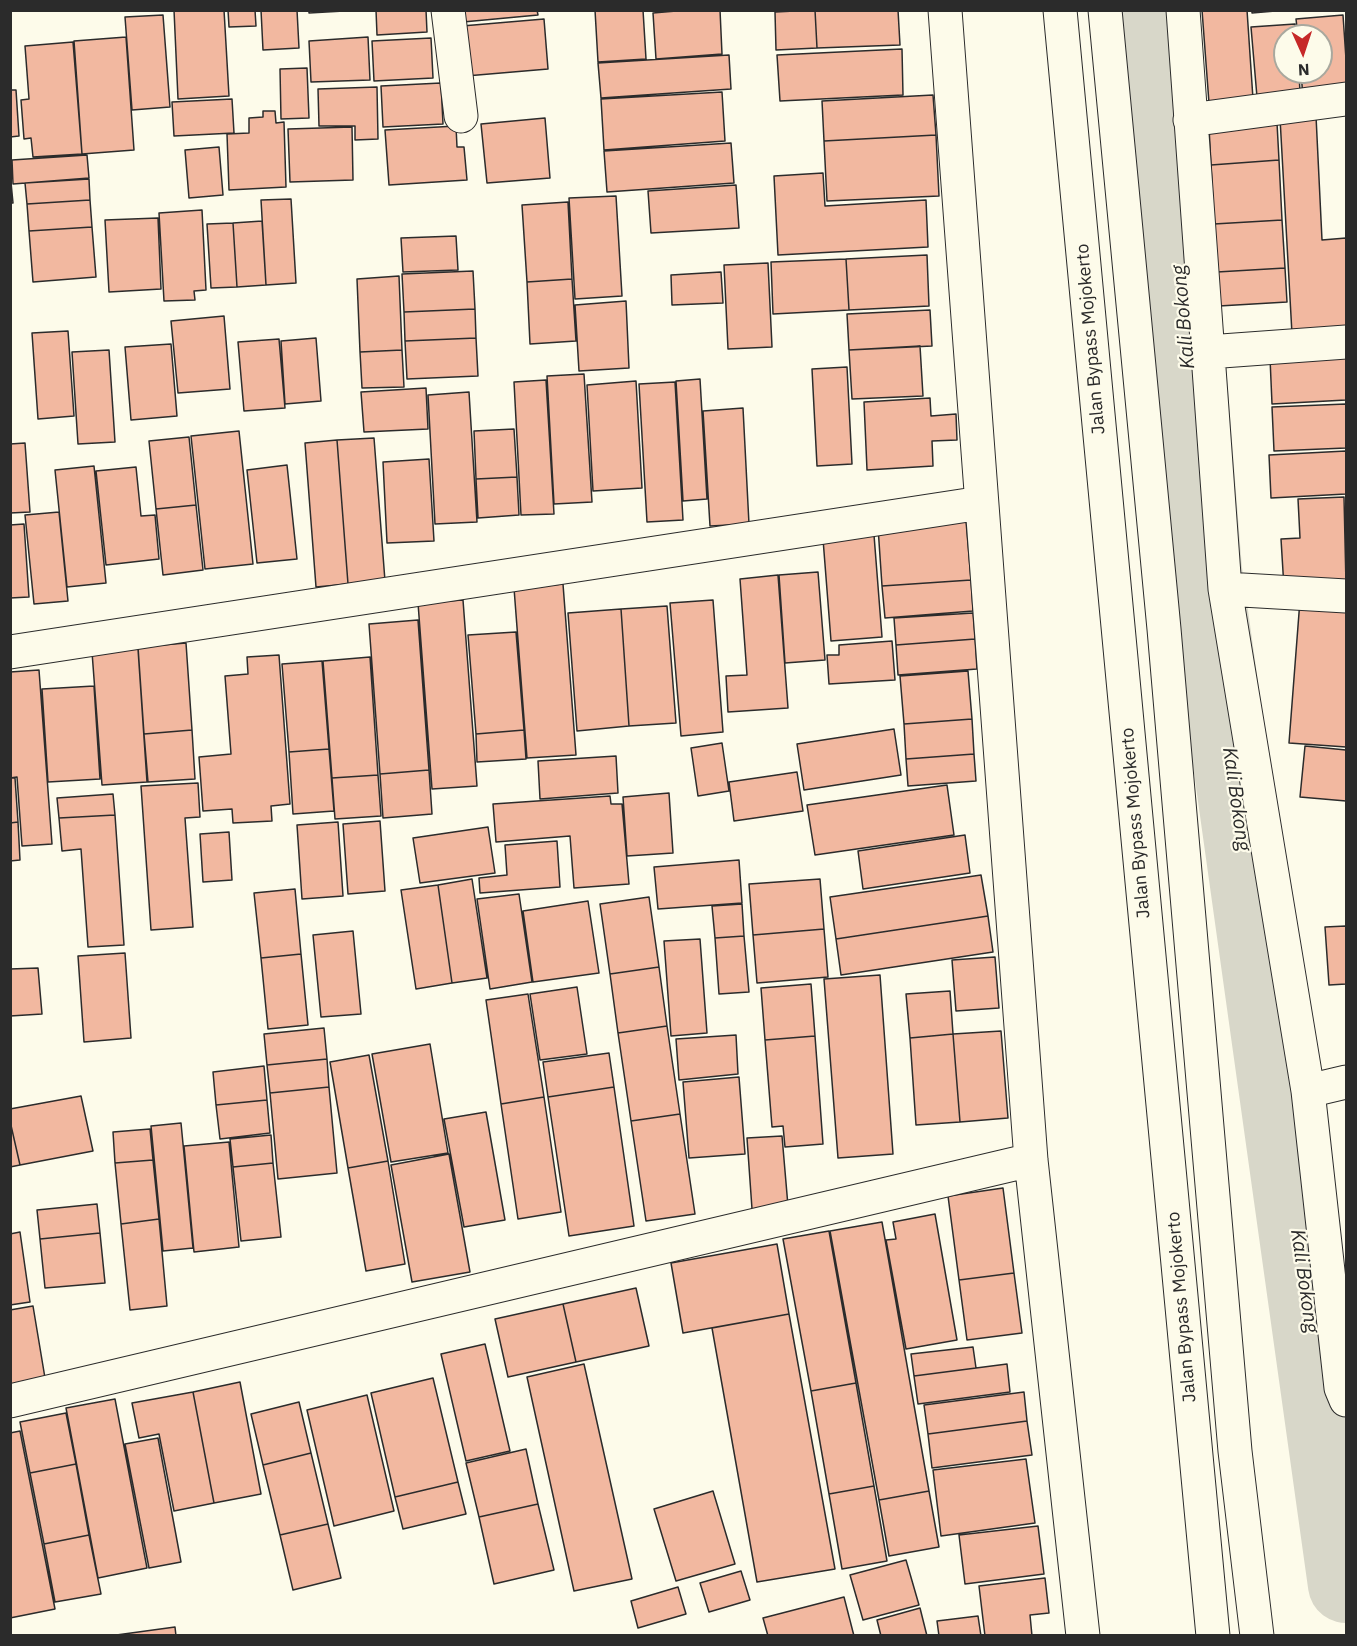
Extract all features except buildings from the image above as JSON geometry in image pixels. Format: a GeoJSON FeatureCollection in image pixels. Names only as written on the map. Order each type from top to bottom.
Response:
{"type":"FeatureCollection","features":[{"type":"Feature","properties":{"kind":"main road"},"geometry":{"type":"LineString","coordinates":[[448,10],[461,117]]}},
{"type":"Feature","properties":{"kind":"main road"},"geometry":{"type":"LineString","coordinates":[[945,10],[1031,1160],[1083,1635]]}},
{"type":"Feature","properties":{"kind":"main road","name":"Jalan Bypass Mojokerto"},"geometry":{"type":"LineString","coordinates":[[1060,10],[1213,1635]]}},
{"type":"Feature","properties":{"kind":"main road"},"geometry":{"type":"LineString","coordinates":[[1105,10],[1163,617],[1235,1451],[1257,1635]]}},
{"type":"Feature","properties":{"kind":"main road"},"geometry":{"type":"LineString","coordinates":[[1183,10],[1225,589],[1308,1091],[1341,1388],[1347,1400]]}},
{"type":"Feature","properties":{"kind":"main road"},"geometry":{"type":"LineString","coordinates":[[1190,120],[1347,99]]}},
{"type":"Feature","properties":{"kind":"main road"},"geometry":{"type":"LineString","coordinates":[[1208,352],[1347,342]]}},
{"type":"Feature","properties":{"kind":"main road"},"geometry":{"type":"LineString","coordinates":[[10,652],[981,503]]}},
{"type":"Feature","properties":{"kind":"main road"},"geometry":{"type":"LineString","coordinates":[[1225,589],[1347,596]]}},
{"type":"Feature","properties":{"kind":"main road"},"geometry":{"type":"LineString","coordinates":[[1308,1091],[1347,1082]]}},
{"type":"Feature","properties":{"kind":"main road"},"geometry":{"type":"LineString","coordinates":[[10,1401],[1031,1160]]}},
{"type":"Feature","properties":{"kind":"waterway","name":"Kali Bokong"},"geometry":{"type":"LineString","coordinates":[[1160,10],[1204,570],[1346,1585]]}}]}
